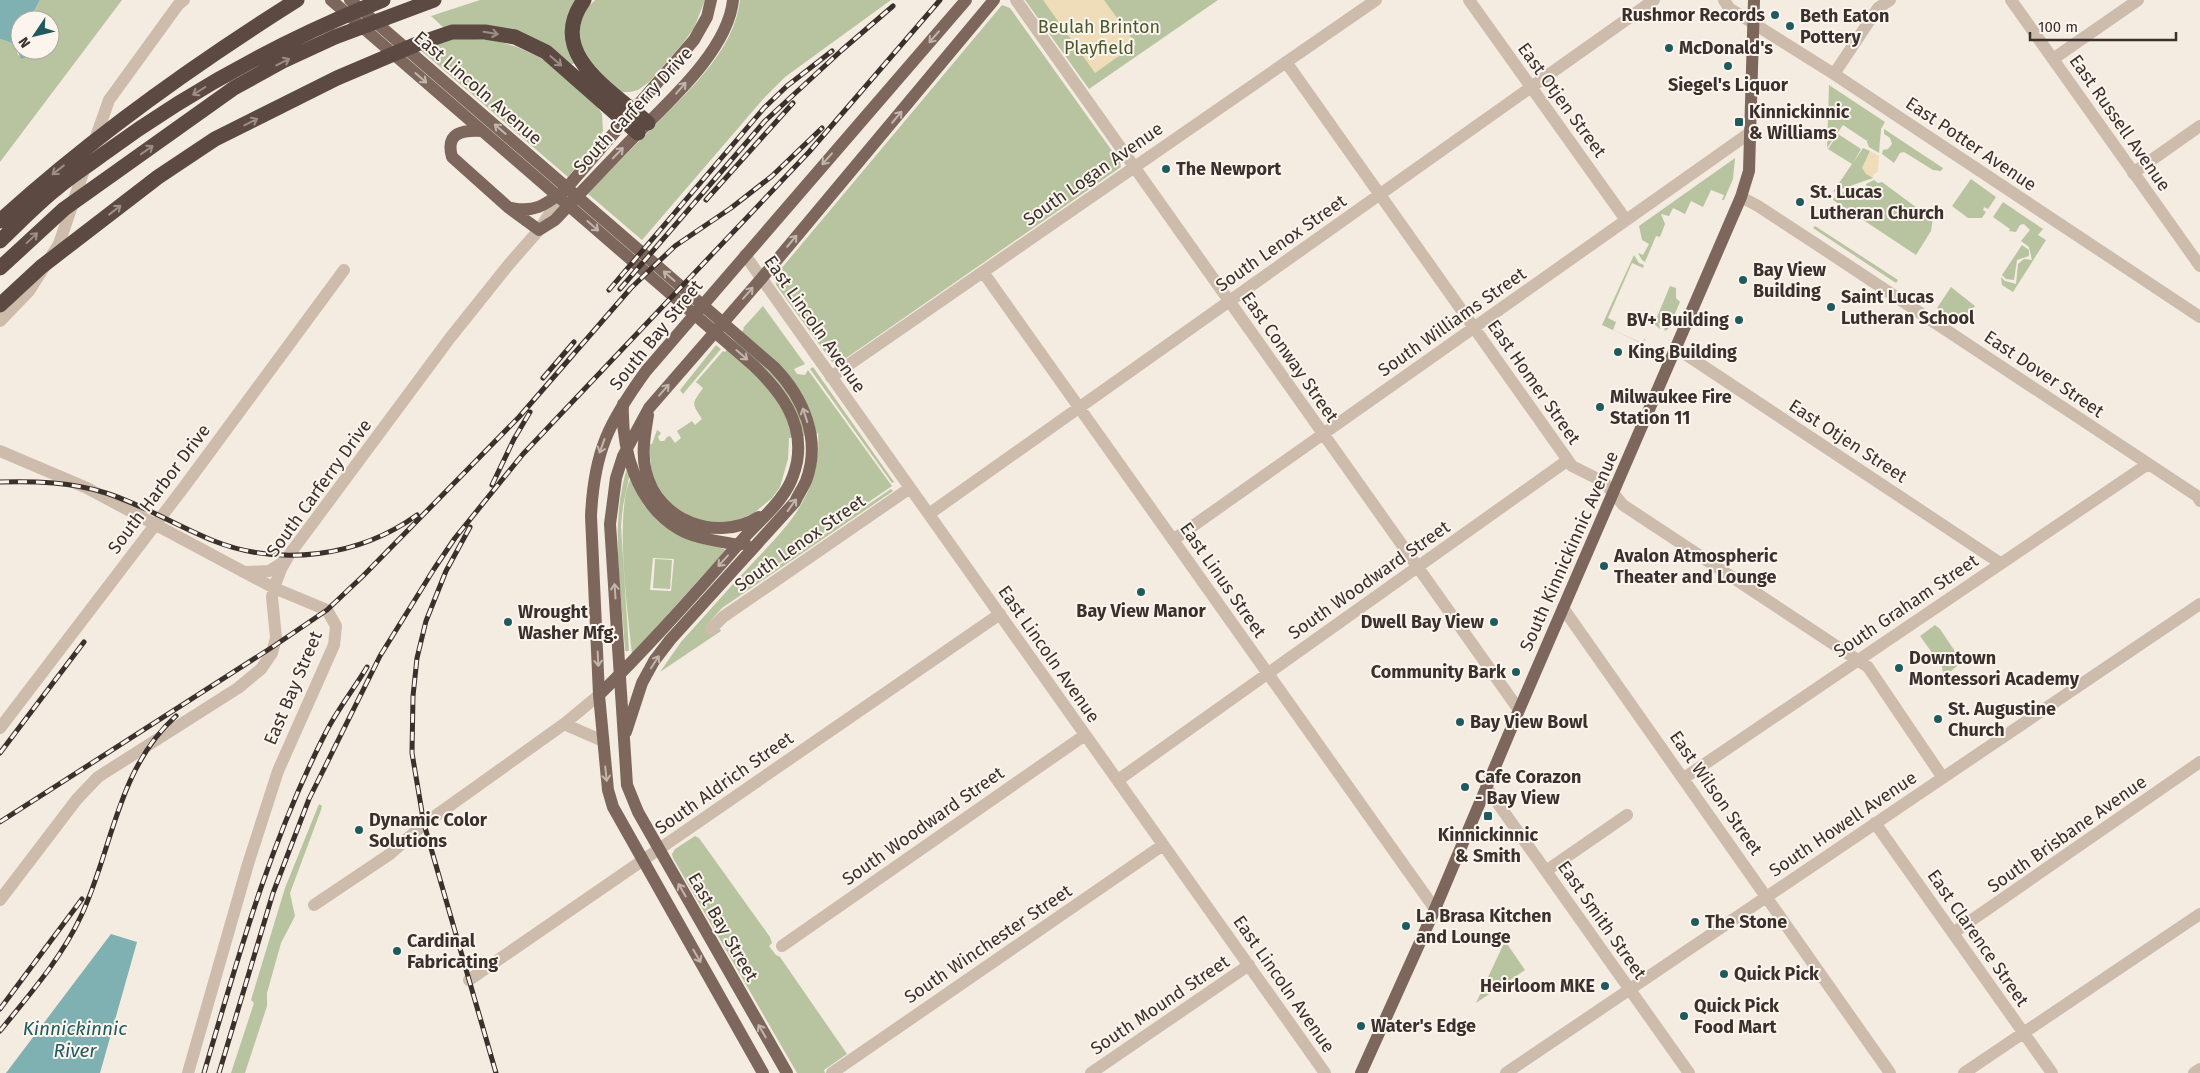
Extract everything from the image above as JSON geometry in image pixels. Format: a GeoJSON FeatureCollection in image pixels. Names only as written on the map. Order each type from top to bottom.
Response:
{"type":"FeatureCollection","features":[{"type":"Feature","properties":{"kind":"highway"},"geometry":{"type":"LineString","coordinates":[[0,221],[45,180],[136,108],[243,34],[297,0]]}},
{"type":"Feature","properties":{"kind":"highway"},"geometry":{"type":"LineString","coordinates":[[0,241],[56,189],[136,130],[221,77],[328,22],[383,0]]}},
{"type":"Feature","properties":{"kind":"highway"},"geometry":{"type":"LineString","coordinates":[[0,268],[64,209],[234,88],[283,61],[335,37],[416,5],[434,0]]}},
{"type":"Feature","properties":{"kind":"highway"},"geometry":{"type":"LineString","coordinates":[[584,0],[574,15],[571,33],[575,50],[582,64],[628,115]]}},
{"type":"Feature","properties":{"kind":"highway"},"geometry":{"type":"LineString","coordinates":[[0,305],[41,267],[158,177],[216,139],[337,78],[417,44],[452,32],[466,31],[514,37],[546,52],[643,128]]}},
{"type":"Feature","properties":{"kind":"main road","name":"East Lincoln Avenue"},"geometry":{"type":"LineString","coordinates":[[331,0],[482,131],[533,166],[774,367],[798,396],[806,414],[811,436],[810,463],[806,481],[795,502],[692,615],[654,661],[642,683],[623,739]]}},
{"type":"Feature","properties":{"kind":"main road","name":"East Lincoln Avenue"},"geometry":{"type":"LineString","coordinates":[[350,0],[770,381],[790,409],[797,438],[796,464],[788,487],[768,512],[620,675],[599,695]]}},
{"type":"Feature","properties":{"kind":"main road","name":"South Carferry Drive"},"geometry":{"type":"LineString","coordinates":[[564,191],[694,40],[707,17],[711,0]]}},
{"type":"Feature","properties":{"kind":"main road","name":"South Carferry Drive"},"geometry":{"type":"LineString","coordinates":[[539,230],[555,220],[704,61],[723,35],[733,0]]}},
{"type":"Feature","properties":{"kind":"main road","name":"South Bay Street"},"geometry":{"type":"LineString","coordinates":[[613,807],[608,790],[599,695],[590,516],[592,488],[600,448],[623,402],[646,371],[966,0]]}},
{"type":"Feature","properties":{"kind":"main road"},"geometry":{"type":"LineString","coordinates":[[623,739],[610,524],[616,478],[627,448],[649,408],[761,279],[994,0]]}},
{"type":"Feature","properties":{"kind":"main road","name":"South Kinnickinnic Avenue"},"geometry":{"type":"LineString","coordinates":[[1361,1073],[1435,909],[1741,197],[1749,171],[1754,0]]}},
{"type":"Feature","properties":{"kind":"main road"},"geometry":{"type":"LineString","coordinates":[[482,131],[466,130],[456,134],[451,142],[452,157],[509,208],[539,230]]}},
{"type":"Feature","properties":{"kind":"main road"},"geometry":{"type":"LineString","coordinates":[[509,208],[523,211],[533,210],[545,205],[564,191]]}},
{"type":"Feature","properties":{"kind":"main road"},"geometry":{"type":"LineString","coordinates":[[623,402],[622,426],[627,448],[643,492],[653,508],[665,520],[694,535],[738,545],[762,539]]}},
{"type":"Feature","properties":{"kind":"main road"},"geometry":{"type":"LineString","coordinates":[[649,408],[644,445],[646,472],[651,487],[668,510],[682,520],[697,526],[713,528],[742,525],[768,512]]}},
{"type":"Feature","properties":{"kind":"main road","name":"East Bay Street"},"geometry":{"type":"LineString","coordinates":[[623,739],[627,784],[631,797],[786,1073]]}},
{"type":"Feature","properties":{"kind":"main road","name":"East Bay Street"},"geometry":{"type":"LineString","coordinates":[[613,807],[763,1073]]}},
{"type":"Feature","properties":{"kind":"street","name":"East Conway Street"},"geometry":{"type":"LineString","coordinates":[[1016,0],[1519,710]]}},
{"type":"Feature","properties":{"kind":"street","name":"South Logan Avenue"},"geometry":{"type":"LineString","coordinates":[[831,377],[1376,0]]}},
{"type":"Feature","properties":{"kind":"street","name":"East Otjen Street"},"geometry":{"type":"LineString","coordinates":[[1469,0],[1626,220]]}},
{"type":"Feature","properties":{"kind":"street","name":"South Lenox Street"},"geometry":{"type":"LineString","coordinates":[[928,514],[1654,0]]}},
{"type":"Feature","properties":{"kind":"street","name":"East Potter Avenue"},"geometry":{"type":"LineString","coordinates":[[1724,0],[1729,8],[1834,74],[2200,317]]}},
{"type":"Feature","properties":{"kind":"street"},"geometry":{"type":"LineString","coordinates":[[1834,74],[1878,8],[1890,0]]}},
{"type":"Feature","properties":{"kind":"street","name":"East Russell Avenue"},"geometry":{"type":"LineString","coordinates":[[2011,0],[2200,266]]}},
{"type":"Feature","properties":{"kind":"street"},"geometry":{"type":"LineString","coordinates":[[2053,59],[2138,0]]}},
{"type":"Feature","properties":{"kind":"street"},"geometry":{"type":"LineString","coordinates":[[0,322],[29,291],[59,244],[99,123],[109,100],[181,2]]}},
{"type":"Feature","properties":{"kind":"street","name":"East Homer Street"},"geometry":{"type":"LineString","coordinates":[[1286,62],[1572,466],[1604,482],[1623,505],[1868,668],[1943,778]]}},
{"type":"Feature","properties":{"kind":"street"},"geometry":{"type":"LineString","coordinates":[[2134,173],[2200,126]]}},
{"type":"Feature","properties":{"kind":"street","name":"South Williams Street"},"geometry":{"type":"LineString","coordinates":[[1173,540],[1750,132]]}},
{"type":"Feature","properties":{"kind":"street","name":"South Carferry Drive"},"geometry":{"type":"LineString","coordinates":[[0,900],[77,799],[98,777],[238,688],[262,669],[272,653],[276,638],[272,597],[287,559],[450,338],[539,230],[564,191]]}},
{"type":"Feature","properties":{"kind":"street","name":"East Dover Street"},"geometry":{"type":"LineString","coordinates":[[1741,197],[1758,206],[2197,496],[2200,500]]}},
{"type":"Feature","properties":{"kind":"street","name":"East Lincoln Avenue"},"geometry":{"type":"LineString","coordinates":[[745,255],[1325,1073]]}},
{"type":"Feature","properties":{"kind":"street","name":"South Harbor Drive"},"geometry":{"type":"LineString","coordinates":[[0,728],[156,523],[344,270]]}},
{"type":"Feature","properties":{"kind":"street","name":"East Linus Street"},"geometry":{"type":"LineString","coordinates":[[983,272],[1435,909]]}},
{"type":"Feature","properties":{"kind":"street","name":"East Otjen Street"},"geometry":{"type":"LineString","coordinates":[[1676,348],[2000,563]]}},
{"type":"Feature","properties":{"kind":"street","name":"East Bay Street"},"geometry":{"type":"LineString","coordinates":[[0,450],[87,488],[156,523],[274,588],[327,610],[334,621],[336,634],[334,645],[278,771],[248,864],[188,1073]]}},
{"type":"Feature","properties":{"kind":"street","name":"South Woodward Street"},"geometry":{"type":"LineString","coordinates":[[1118,780],[1568,460]]}},
{"type":"Feature","properties":{"kind":"street","name":"South Graham Street"},"geometry":{"type":"LineString","coordinates":[[1684,778],[2148,464]]}},
{"type":"Feature","properties":{"kind":"street","name":"South Lenox Street"},"geometry":{"type":"LineString","coordinates":[[711,629],[731,612],[910,488]]}},
{"type":"Feature","properties":{"kind":"street"},"geometry":{"type":"LineString","coordinates":[[245,572],[269,571],[287,559]]}},
{"type":"Feature","properties":{"kind":"street","name":"South Howell Avenue"},"geometry":{"type":"LineString","coordinates":[[1506,1073],[2200,604]]}},
{"type":"Feature","properties":{"kind":"street","name":"East Wilson Street"},"geometry":{"type":"LineString","coordinates":[[1564,608],[1890,1073]]}},
{"type":"Feature","properties":{"kind":"street","name":"South Aldrich Street"},"geometry":{"type":"LineString","coordinates":[[469,980],[1000,614]]}},
{"type":"Feature","properties":{"kind":"street"},"geometry":{"type":"LineString","coordinates":[[314,905],[390,854],[424,824],[564,724],[599,695]]}},
{"type":"Feature","properties":{"kind":"street"},"geometry":{"type":"LineString","coordinates":[[564,724],[603,741]]}},
{"type":"Feature","properties":{"kind":"street","name":"South Woodward Street"},"geometry":{"type":"LineString","coordinates":[[782,946],[1085,735]]}},
{"type":"Feature","properties":{"kind":"street","name":"South Brisbane Avenue"},"geometry":{"type":"LineString","coordinates":[[1953,934],[2200,762]]}},
{"type":"Feature","properties":{"kind":"street","name":"East Smith Street"},"geometry":{"type":"LineString","coordinates":[[1487,788],[1689,1073]]}},
{"type":"Feature","properties":{"kind":"street"},"geometry":{"type":"LineString","coordinates":[[1546,870],[1627,816]]}},
{"type":"Feature","properties":{"kind":"street","name":"East Clarence Street"},"geometry":{"type":"LineString","coordinates":[[1875,824],[2052,1073]]}},
{"type":"Feature","properties":{"kind":"street","name":"South Winchester Street"},"geometry":{"type":"LineString","coordinates":[[832,1072],[1163,845]]}},
{"type":"Feature","properties":{"kind":"street"},"geometry":{"type":"LineString","coordinates":[[1964,1073],[2200,914]]}},
{"type":"Feature","properties":{"kind":"street","name":"South Mound Street"},"geometry":{"type":"LineString","coordinates":[[1091,1073],[1249,965]]}},
{"type":"Feature","properties":{"kind":"street"},"geometry":{"type":"LineString","coordinates":[[2194,1073],[2200,1069]]}},
{"type":"Feature","properties":{"kind":"green space"},"geometry":{"type":"Polygon","coordinates":[[[40,0],[122,0],[0,162],[0,39],[10,42],[10,60],[60,60],[60,10],[34,10],[40,0]]]}},
{"type":"Feature","properties":{"kind":"green space"},"geometry":{"type":"Polygon","coordinates":[[[480,0],[578,0],[575,63],[570,65],[552,49],[444,28],[431,16],[480,0]]]}},
{"type":"Feature","properties":{"kind":"green space"},"geometry":{"type":"Polygon","coordinates":[[[595,0],[705,0],[694,28],[649,82],[638,90],[623,92],[613,88],[591,68],[577,37],[582,13],[595,0]]]}},
{"type":"Feature","properties":{"kind":"green space"},"geometry":{"type":"Polygon","coordinates":[[[740,0],[891,0],[785,77],[764,98],[642,240],[587,193],[680,100],[707,70],[729,37],[736,19],[740,0]]]}},
{"type":"Feature","properties":{"kind":"green space","name":"Beulah Brinton Playfield"},"geometry":{"type":"Polygon","coordinates":[[[1025,0],[1218,0],[1089,89],[1025,0]]]}},
{"type":"Feature","properties":{"kind":"green space"},"geometry":{"type":"Polygon","coordinates":[[[1002,5],[1010,8],[1120,162],[1121,167],[839,363],[832,362],[776,285],[775,276],[1002,5]]]}},
{"type":"Feature","properties":{"kind":"green space"},"geometry":{"type":"Polygon","coordinates":[[[452,38],[494,40],[517,47],[539,57],[554,67],[596,104],[602,114],[603,131],[568,177],[418,48],[452,38]]]}},
{"type":"Feature","properties":{"kind":"green space"},"geometry":{"type":"Polygon","coordinates":[[[1829,85],[1885,122],[1881,129],[1879,153],[1869,147],[1868,139],[1867,141],[1843,125],[1827,148],[1829,85]]]}},
{"type":"Feature","properties":{"kind":"green space"},"geometry":{"type":"Polygon","coordinates":[[[1884,129],[1943,168],[1941,171],[1933,170],[1904,152],[1900,153],[1894,163],[1882,154],[1883,150],[1888,149],[1892,144],[1890,138],[1884,134],[1884,129]]]}},
{"type":"Feature","properties":{"kind":"green space"},"geometry":{"type":"Polygon","coordinates":[[[1838,134],[1861,149],[1853,163],[1863,148],[1870,151],[1863,168],[1873,178],[1833,192],[1852,164],[1828,149],[1838,134]]]}},
{"type":"Feature","properties":{"kind":"green space"},"geometry":{"type":"Polygon","coordinates":[[[1735,158],[1733,179],[1724,200],[1722,200],[1724,195],[1711,190],[1703,207],[1691,201],[1685,214],[1673,208],[1669,216],[1661,214],[1665,224],[1660,237],[1656,236],[1645,262],[1642,260],[1638,253],[1643,255],[1649,244],[1642,240],[1639,226],[1735,158]]]}},
{"type":"Feature","properties":{"kind":"green space"},"geometry":{"type":"Polygon","coordinates":[[[1971,179],[1996,197],[1988,209],[1984,207],[1983,210],[1986,212],[1982,218],[1968,218],[1952,206],[1971,179]]]}},
{"type":"Feature","properties":{"kind":"green space"},"geometry":{"type":"Polygon","coordinates":[[[1874,180],[1878,183],[1882,182],[1928,216],[1933,217],[1931,231],[1916,255],[1833,200],[1836,195],[1856,188],[1857,191],[1864,190],[1867,187],[1866,184],[1874,180]]]}},
{"type":"Feature","properties":{"kind":"green space"},"geometry":{"type":"Polygon","coordinates":[[[2003,202],[2043,229],[2038,235],[2046,240],[2013,292],[2002,285],[2001,277],[2005,281],[2016,284],[2018,264],[2024,259],[2032,260],[2029,247],[2021,241],[2030,230],[2024,224],[2020,225],[2016,232],[2009,231],[2010,229],[1993,217],[2003,202]]]}},
{"type":"Feature","properties":{"kind":"green space"},"geometry":{"type":"Polygon","coordinates":[[[1815,226],[1898,280],[1896,283],[1813,228],[1815,226]]]}},
{"type":"Feature","properties":{"kind":"green space"},"geometry":{"type":"Polygon","coordinates":[[[2022,245],[2029,250],[2029,256],[2017,260],[2014,280],[2006,279],[2002,275],[2022,245]]]}},
{"type":"Feature","properties":{"kind":"green space"},"geometry":{"type":"Polygon","coordinates":[[[1634,255],[1639,263],[1644,265],[1643,268],[1632,263],[1608,318],[1616,322],[1613,330],[1642,343],[1646,337],[1643,344],[1602,325],[1634,255]]]}},
{"type":"Feature","properties":{"kind":"green space"},"geometry":{"type":"Polygon","coordinates":[[[1670,286],[1676,288],[1676,298],[1680,302],[1668,329],[1665,331],[1663,323],[1659,323],[1660,329],[1654,324],[1670,286]]]}},
{"type":"Feature","properties":{"kind":"green space"},"geometry":{"type":"Polygon","coordinates":[[[1951,287],[1975,306],[1962,325],[1937,308],[1951,287]]]}},
{"type":"Feature","properties":{"kind":"green space"},"geometry":{"type":"Polygon","coordinates":[[[763,306],[805,364],[794,369],[797,374],[805,375],[808,370],[892,486],[743,588],[736,581],[782,531],[795,515],[805,497],[813,478],[818,456],[818,432],[817,434],[789,438],[788,459],[780,487],[772,498],[754,513],[730,523],[698,522],[669,504],[652,477],[649,444],[652,444],[657,430],[661,433],[658,437],[660,441],[664,441],[670,436],[675,443],[681,438],[677,431],[692,421],[695,425],[702,419],[694,404],[703,388],[696,382],[723,351],[725,352],[763,306]]]}},
{"type":"Feature","properties":{"kind":"green space"},"geometry":{"type":"Polygon","coordinates":[[[716,345],[721,349],[683,394],[680,390],[716,345]]]}},
{"type":"Feature","properties":{"kind":"green space"},"geometry":{"type":"Polygon","coordinates":[[[813,367],[894,482],[892,483],[810,369],[813,367]]]}},
{"type":"Feature","properties":{"kind":"green space"},"geometry":{"type":"Polygon","coordinates":[[[627,468],[630,473],[621,526],[629,651],[625,651],[618,536],[622,490],[627,468]]]}},
{"type":"Feature","properties":{"kind":"green space"},"geometry":{"type":"Polygon","coordinates":[[[631,477],[643,504],[659,522],[726,550],[632,654],[625,589],[623,538],[623,514],[626,493],[631,477]],[[653,558],[650,590],[671,591],[674,559],[653,558]]]}},
{"type":"Feature","properties":{"kind":"green space"},"geometry":{"type":"Polygon","coordinates":[[[891,489],[893,491],[722,608],[706,626],[711,634],[720,629],[721,631],[660,672],[681,642],[734,583],[743,590],[891,489]]]}},
{"type":"Feature","properties":{"kind":"green space"},"geometry":{"type":"Polygon","coordinates":[[[655,559],[672,560],[670,589],[653,588],[655,559]]]}},
{"type":"Feature","properties":{"kind":"green space"},"geometry":{"type":"Polygon","coordinates":[[[1935,625],[1940,629],[1962,662],[1951,671],[1943,673],[1941,660],[1938,661],[1920,636],[1935,625]]]}},
{"type":"Feature","properties":{"kind":"green space"},"geometry":{"type":"Polygon","coordinates":[[[319,804],[322,806],[321,810],[290,893],[295,916],[281,943],[267,993],[267,1006],[245,1073],[231,1073],[254,1003],[251,1000],[285,888],[319,804]]]}},
{"type":"Feature","properties":{"kind":"green space"},"geometry":{"type":"Polygon","coordinates":[[[695,836],[699,838],[770,937],[772,943],[769,946],[780,957],[847,1054],[824,1070],[825,1073],[797,1073],[673,858],[672,854],[675,849],[695,836]]]}},
{"type":"Feature","properties":{"kind":"green space"},"geometry":{"type":"Polygon","coordinates":[[[1505,941],[1525,970],[1476,1003],[1505,941]]]}},
{"type":"Feature","properties":{"kind":"sand"},"geometry":{"type":"Polygon","coordinates":[[[1043,0],[1104,0],[1136,44],[1095,73],[1043,0]]]}},
{"type":"Feature","properties":{"kind":"sand"},"geometry":{"type":"Polygon","coordinates":[[[1870,151],[1879,156],[1878,172],[1874,174],[1873,178],[1866,174],[1862,168],[1870,151]]]}},
{"type":"Feature","properties":{"kind":"water"},"geometry":{"type":"Polygon","coordinates":[[[0,0],[40,0],[34,10],[10,10],[10,42],[0,39],[0,0]]]}},
{"type":"Feature","properties":{"kind":"water","name":"Kinnickinnic River"},"geometry":{"type":"Polygon","coordinates":[[[111,934],[137,942],[100,1073],[6,1073],[111,934]]]}},
{"type":"Feature","properties":{"kind":"railway"},"geometry":{"type":"LineString","coordinates":[[219,1073],[273,893],[309,799],[380,656],[434,569],[455,538],[523,454],[809,152],[940,0]]}},
{"type":"Feature","properties":{"kind":"railway"},"geometry":{"type":"LineString","coordinates":[[620,289],[765,121],[893,6]]}},
{"type":"Feature","properties":{"kind":"railway"},"geometry":{"type":"LineString","coordinates":[[609,290],[764,108],[787,86],[832,51]]}},
{"type":"Feature","properties":{"kind":"railway"},"geometry":{"type":"LineString","coordinates":[[706,200],[793,103]]}},
{"type":"Feature","properties":{"kind":"railway"},"geometry":{"type":"LineString","coordinates":[[0,822],[327,610],[363,576],[519,417],[631,288],[675,246],[731,208],[772,176],[822,128]]}},
{"type":"Feature","properties":{"kind":"railway"},"geometry":{"type":"LineString","coordinates":[[543,378],[574,342]]}},
{"type":"Feature","properties":{"kind":"railway"},"geometry":{"type":"LineString","coordinates":[[492,485],[514,439],[530,412]]}},
{"type":"Feature","properties":{"kind":"railway"},"geometry":{"type":"LineString","coordinates":[[0,482],[53,483],[93,489],[133,503],[214,541],[239,549],[265,554],[318,554],[345,549],[394,529],[417,515]]}},
{"type":"Feature","properties":{"kind":"railway"},"geometry":{"type":"LineString","coordinates":[[470,527],[446,571],[426,621],[417,658],[413,696],[412,753],[424,824],[496,1073]]}},
{"type":"Feature","properties":{"kind":"railway"},"geometry":{"type":"LineString","coordinates":[[0,753],[84,642]]}},
{"type":"Feature","properties":{"kind":"railway"},"geometry":{"type":"LineString","coordinates":[[204,1073],[257,900],[288,816],[325,734],[367,667]]}},
{"type":"Feature","properties":{"kind":"railway"},"geometry":{"type":"LineString","coordinates":[[0,1031],[44,976],[73,932],[92,890],[128,785],[156,737],[176,716]]}},
{"type":"Feature","properties":{"kind":"railway"},"geometry":{"type":"LineString","coordinates":[[0,1009],[82,899]]}},
{"type":"Feature","properties":{"kind":"place","name":"Rushmor Records"},"geometry":{"type":"Point","coordinates":[1775,15]}},
{"type":"Feature","properties":{"kind":"place","name":"Beth Eaton Pottery"},"geometry":{"type":"Point","coordinates":[1790,26]}},
{"type":"Feature","properties":{"kind":"place","name":"McDonald's"},"geometry":{"type":"Point","coordinates":[1669,48]}},
{"type":"Feature","properties":{"kind":"place","name":"Siegel's Liquor"},"geometry":{"type":"Point","coordinates":[1728,66]}},
{"type":"Feature","properties":{"kind":"place","name":"Kinnickinnic & Williams"},"geometry":{"type":"Point","coordinates":[1739,122]}},
{"type":"Feature","properties":{"kind":"place","name":"The Newport"},"geometry":{"type":"Point","coordinates":[1166,169]}},
{"type":"Feature","properties":{"kind":"place","name":"St. Lucas Lutheran Church"},"geometry":{"type":"Point","coordinates":[1800,202]}},
{"type":"Feature","properties":{"kind":"place","name":"Bay View Building"},"geometry":{"type":"Point","coordinates":[1743,280]}},
{"type":"Feature","properties":{"kind":"place","name":"Saint Lucas Lutheran School"},"geometry":{"type":"Point","coordinates":[1831,307]}},
{"type":"Feature","properties":{"kind":"place","name":"BV+ Building"},"geometry":{"type":"Point","coordinates":[1739,320]}},
{"type":"Feature","properties":{"kind":"place","name":"King Building"},"geometry":{"type":"Point","coordinates":[1618,352]}},
{"type":"Feature","properties":{"kind":"place","name":"Milwaukee Fire Station 11"},"geometry":{"type":"Point","coordinates":[1600,407]}},
{"type":"Feature","properties":{"kind":"place","name":"Avalon Atmospheric Theater and Lounge"},"geometry":{"type":"Point","coordinates":[1604,566]}},
{"type":"Feature","properties":{"kind":"place","name":"Bay View Manor"},"geometry":{"type":"Point","coordinates":[1141,592]}},
{"type":"Feature","properties":{"kind":"place","name":"Wrought Washer Mfg."},"geometry":{"type":"Point","coordinates":[508,622]}},
{"type":"Feature","properties":{"kind":"place","name":"Dwell Bay View"},"geometry":{"type":"Point","coordinates":[1494,622]}},
{"type":"Feature","properties":{"kind":"place","name":"Downtown Montessori Academy"},"geometry":{"type":"Point","coordinates":[1899,668]}},
{"type":"Feature","properties":{"kind":"place","name":"Community Bark"},"geometry":{"type":"Point","coordinates":[1516,672]}},
{"type":"Feature","properties":{"kind":"place","name":"St. Augustine Church"},"geometry":{"type":"Point","coordinates":[1938,719]}},
{"type":"Feature","properties":{"kind":"place","name":"Bay View Bowl"},"geometry":{"type":"Point","coordinates":[1460,722]}},
{"type":"Feature","properties":{"kind":"place","name":"Cafe Corazon - Bay View"},"geometry":{"type":"Point","coordinates":[1465,787]}},
{"type":"Feature","properties":{"kind":"place","name":"Kinnickinnic & Smith"},"geometry":{"type":"Point","coordinates":[1488,816]}},
{"type":"Feature","properties":{"kind":"place","name":"Dynamic Color Solutions"},"geometry":{"type":"Point","coordinates":[359,830]}},
{"type":"Feature","properties":{"kind":"place","name":"The Stone"},"geometry":{"type":"Point","coordinates":[1695,922]}},
{"type":"Feature","properties":{"kind":"place","name":"La Brasa Kitchen and Lounge"},"geometry":{"type":"Point","coordinates":[1406,926]}},
{"type":"Feature","properties":{"kind":"place","name":"Cardinal Fabricating"},"geometry":{"type":"Point","coordinates":[397,951]}},
{"type":"Feature","properties":{"kind":"place","name":"Quick Pick"},"geometry":{"type":"Point","coordinates":[1724,974]}},
{"type":"Feature","properties":{"kind":"place","name":"Heirloom MKE"},"geometry":{"type":"Point","coordinates":[1605,986]}},
{"type":"Feature","properties":{"kind":"place","name":"Quick Pick Food Mart"},"geometry":{"type":"Point","coordinates":[1684,1016]}},
{"type":"Feature","properties":{"kind":"place","name":"Water's Edge"},"geometry":{"type":"Point","coordinates":[1361,1026]}}]}
